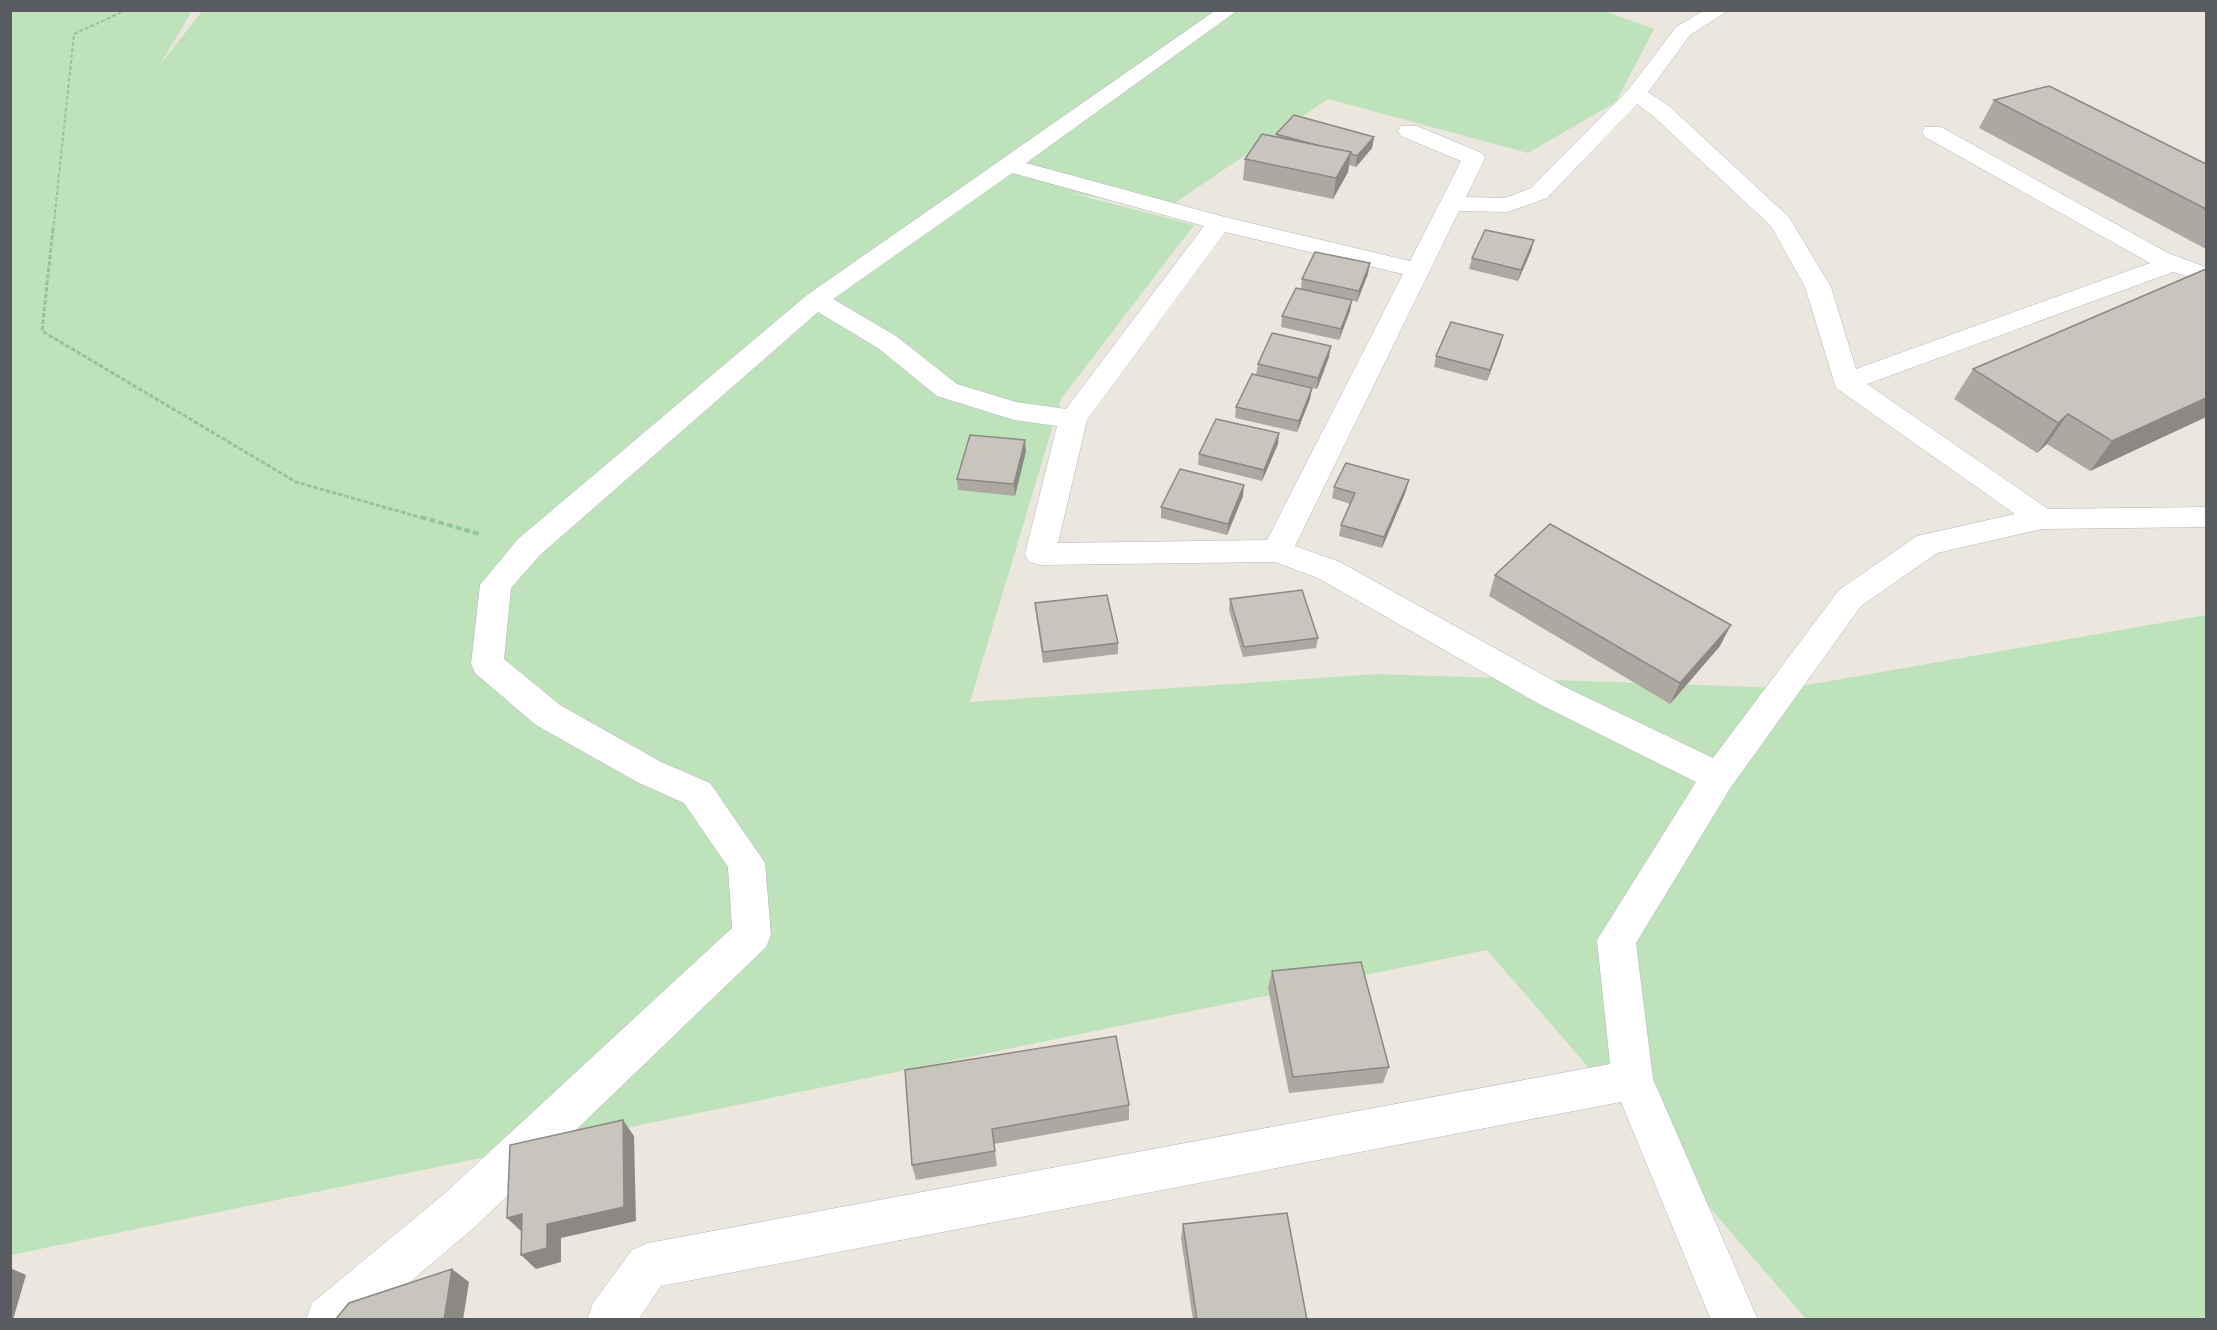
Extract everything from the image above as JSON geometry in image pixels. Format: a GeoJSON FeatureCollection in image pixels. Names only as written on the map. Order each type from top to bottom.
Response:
{"type":"FeatureCollection","features":[{"type":"Feature","properties":{"kind":"street"},"geometry":{"type":"LineString","coordinates":[[329,1320],[460,1210],[752,935],[746,863],[697,793],[649,772],[548,715],[487,664],[496,585],[529,548],[816,300],[1229,10]]}},
{"type":"Feature","properties":{"kind":"street"},"geometry":{"type":"LineString","coordinates":[[1450,204],[1508,205],[1539,193],[1635,93],[1683,31],[1720,10]]}},
{"type":"Feature","properties":{"kind":"street"},"geometry":{"type":"LineString","coordinates":[[1635,93],[1661,111],[1781,222],[1818,287],[1846,382],[2042,519]]}},
{"type":"Feature","properties":{"kind":"street"},"geometry":{"type":"LineString","coordinates":[[1277,551],[1474,158],[1409,131]]}},
{"type":"Feature","properties":{"kind":"street"},"geometry":{"type":"LineString","coordinates":[[1933,132],[2159,258],[2206,275]]}},
{"type":"Feature","properties":{"kind":"street"},"geometry":{"type":"LineString","coordinates":[[1010,165],[1219,223],[1416,270]]}},
{"type":"Feature","properties":{"kind":"street"},"geometry":{"type":"LineString","coordinates":[[1219,223],[1072,419],[1040,554],[1277,551],[1329,570],[1551,695],[1719,777]]}},
{"type":"Feature","properties":{"kind":"street"},"geometry":{"type":"LineString","coordinates":[[1846,382],[2174,263]]}},
{"type":"Feature","properties":{"kind":"street"},"geometry":{"type":"LineString","coordinates":[[816,300],[887,342],[947,390],[1014,411],[1072,419]]}},
{"type":"Feature","properties":{"kind":"street"},"geometry":{"type":"LineString","coordinates":[[1735,1320],[1632,1080],[1616,940],[1719,777],[1850,598],[1928,544],[2042,519],[2206,517]]}},
{"type":"Feature","properties":{"kind":"street"},"geometry":{"type":"LineString","coordinates":[[610,1320],[648,1266],[1632,1080]]}},
{"type":"Feature","properties":{"kind":"path"},"geometry":{"type":"LineString","coordinates":[[126,10],[74,34],[42,331],[296,482],[529,548]]}},
{"type":"Feature","properties":{"kind":"green space"},"geometry":{"type":"Polygon","coordinates":[[[203,10],[1605,11],[1654,29],[1616,102],[1528,153],[1328,99],[1166,209],[1071,193],[1194,225],[1061,399],[970,702],[1377,674],[1790,688],[2206,615],[2206,1319],[1806,1319],[1487,950],[11,1255],[11,11],[192,11],[159,66],[203,10]]]}},
{"type":"Feature","properties":{"kind":"building"},"geometry":{"type":"Polygon","coordinates":[[[2049,86],[2206,164],[2206,209],[1994,100],[2049,86]]]}},
{"type":"Feature","properties":{"kind":"building"},"geometry":{"type":"Polygon","coordinates":[[[1294,115],[1374,137],[1357,156],[1351,152],[1276,134],[1294,115]]]}},
{"type":"Feature","properties":{"kind":"building"},"geometry":{"type":"Polygon","coordinates":[[[1262,134],[1351,152],[1336,178],[1245,159],[1262,134]]]}},
{"type":"Feature","properties":{"kind":"building"},"geometry":{"type":"Polygon","coordinates":[[[1485,230],[1534,240],[1521,270],[1472,258],[1485,230]]]}},
{"type":"Feature","properties":{"kind":"building"},"geometry":{"type":"Polygon","coordinates":[[[1315,252],[1370,263],[1359,291],[1302,279],[1315,252]]]}},
{"type":"Feature","properties":{"kind":"building"},"geometry":{"type":"Polygon","coordinates":[[[2206,269],[2206,398],[2112,441],[2068,414],[2058,423],[1973,369],[2206,269]]]}},
{"type":"Feature","properties":{"kind":"building"},"geometry":{"type":"Polygon","coordinates":[[[1296,288],[1352,300],[1341,329],[1282,316],[1296,288]]]}},
{"type":"Feature","properties":{"kind":"building"},"geometry":{"type":"Polygon","coordinates":[[[1451,322],[1503,335],[1490,370],[1436,356],[1451,322]]]}},
{"type":"Feature","properties":{"kind":"building"},"geometry":{"type":"Polygon","coordinates":[[[1272,333],[1331,346],[1318,378],[1258,364],[1272,333]]]}},
{"type":"Feature","properties":{"kind":"building"},"geometry":{"type":"Polygon","coordinates":[[[1252,374],[1312,388],[1299,421],[1236,407],[1252,374]]]}},
{"type":"Feature","properties":{"kind":"building"},"geometry":{"type":"Polygon","coordinates":[[[1216,419],[1279,433],[1264,470],[1199,454],[1216,419]]]}},
{"type":"Feature","properties":{"kind":"building"},"geometry":{"type":"Polygon","coordinates":[[[970,435],[1025,440],[1014,484],[957,479],[970,435]]]}},
{"type":"Feature","properties":{"kind":"building"},"geometry":{"type":"Polygon","coordinates":[[[1346,463],[1409,480],[1384,537],[1341,525],[1355,493],[1334,487],[1346,463]]]}},
{"type":"Feature","properties":{"kind":"building"},"geometry":{"type":"Polygon","coordinates":[[[1180,469],[1244,485],[1228,524],[1161,507],[1180,469]]]}},
{"type":"Feature","properties":{"kind":"building"},"geometry":{"type":"Polygon","coordinates":[[[1550,524],[1731,625],[1680,683],[1495,575],[1550,524]]]}},
{"type":"Feature","properties":{"kind":"building"},"geometry":{"type":"Polygon","coordinates":[[[1302,590],[1318,638],[1244,647],[1230,599],[1302,590]]]}},
{"type":"Feature","properties":{"kind":"building"},"geometry":{"type":"Polygon","coordinates":[[[1107,595],[1118,643],[1043,652],[1035,603],[1107,595]]]}},
{"type":"Feature","properties":{"kind":"building"},"geometry":{"type":"Polygon","coordinates":[[[1361,962],[1389,1067],[1293,1077],[1272,971],[1361,962]]]}},
{"type":"Feature","properties":{"kind":"building"},"geometry":{"type":"Polygon","coordinates":[[[1116,1036],[1129,1105],[992,1129],[995,1151],[912,1165],[905,1070],[1116,1036]]]}},
{"type":"Feature","properties":{"kind":"building"},"geometry":{"type":"Polygon","coordinates":[[[623,1120],[624,1207],[547,1224],[547,1248],[521,1255],[522,1214],[507,1218],[510,1145],[623,1120]]]}},
{"type":"Feature","properties":{"kind":"building"},"geometry":{"type":"Polygon","coordinates":[[[1287,1213],[1307,1320],[1197,1320],[1183,1224],[1287,1213]]]}},
{"type":"Feature","properties":{"kind":"building"},"geometry":{"type":"Polygon","coordinates":[[[452,1269],[444,1320],[335,1320],[349,1303],[452,1269]]]}}]}
